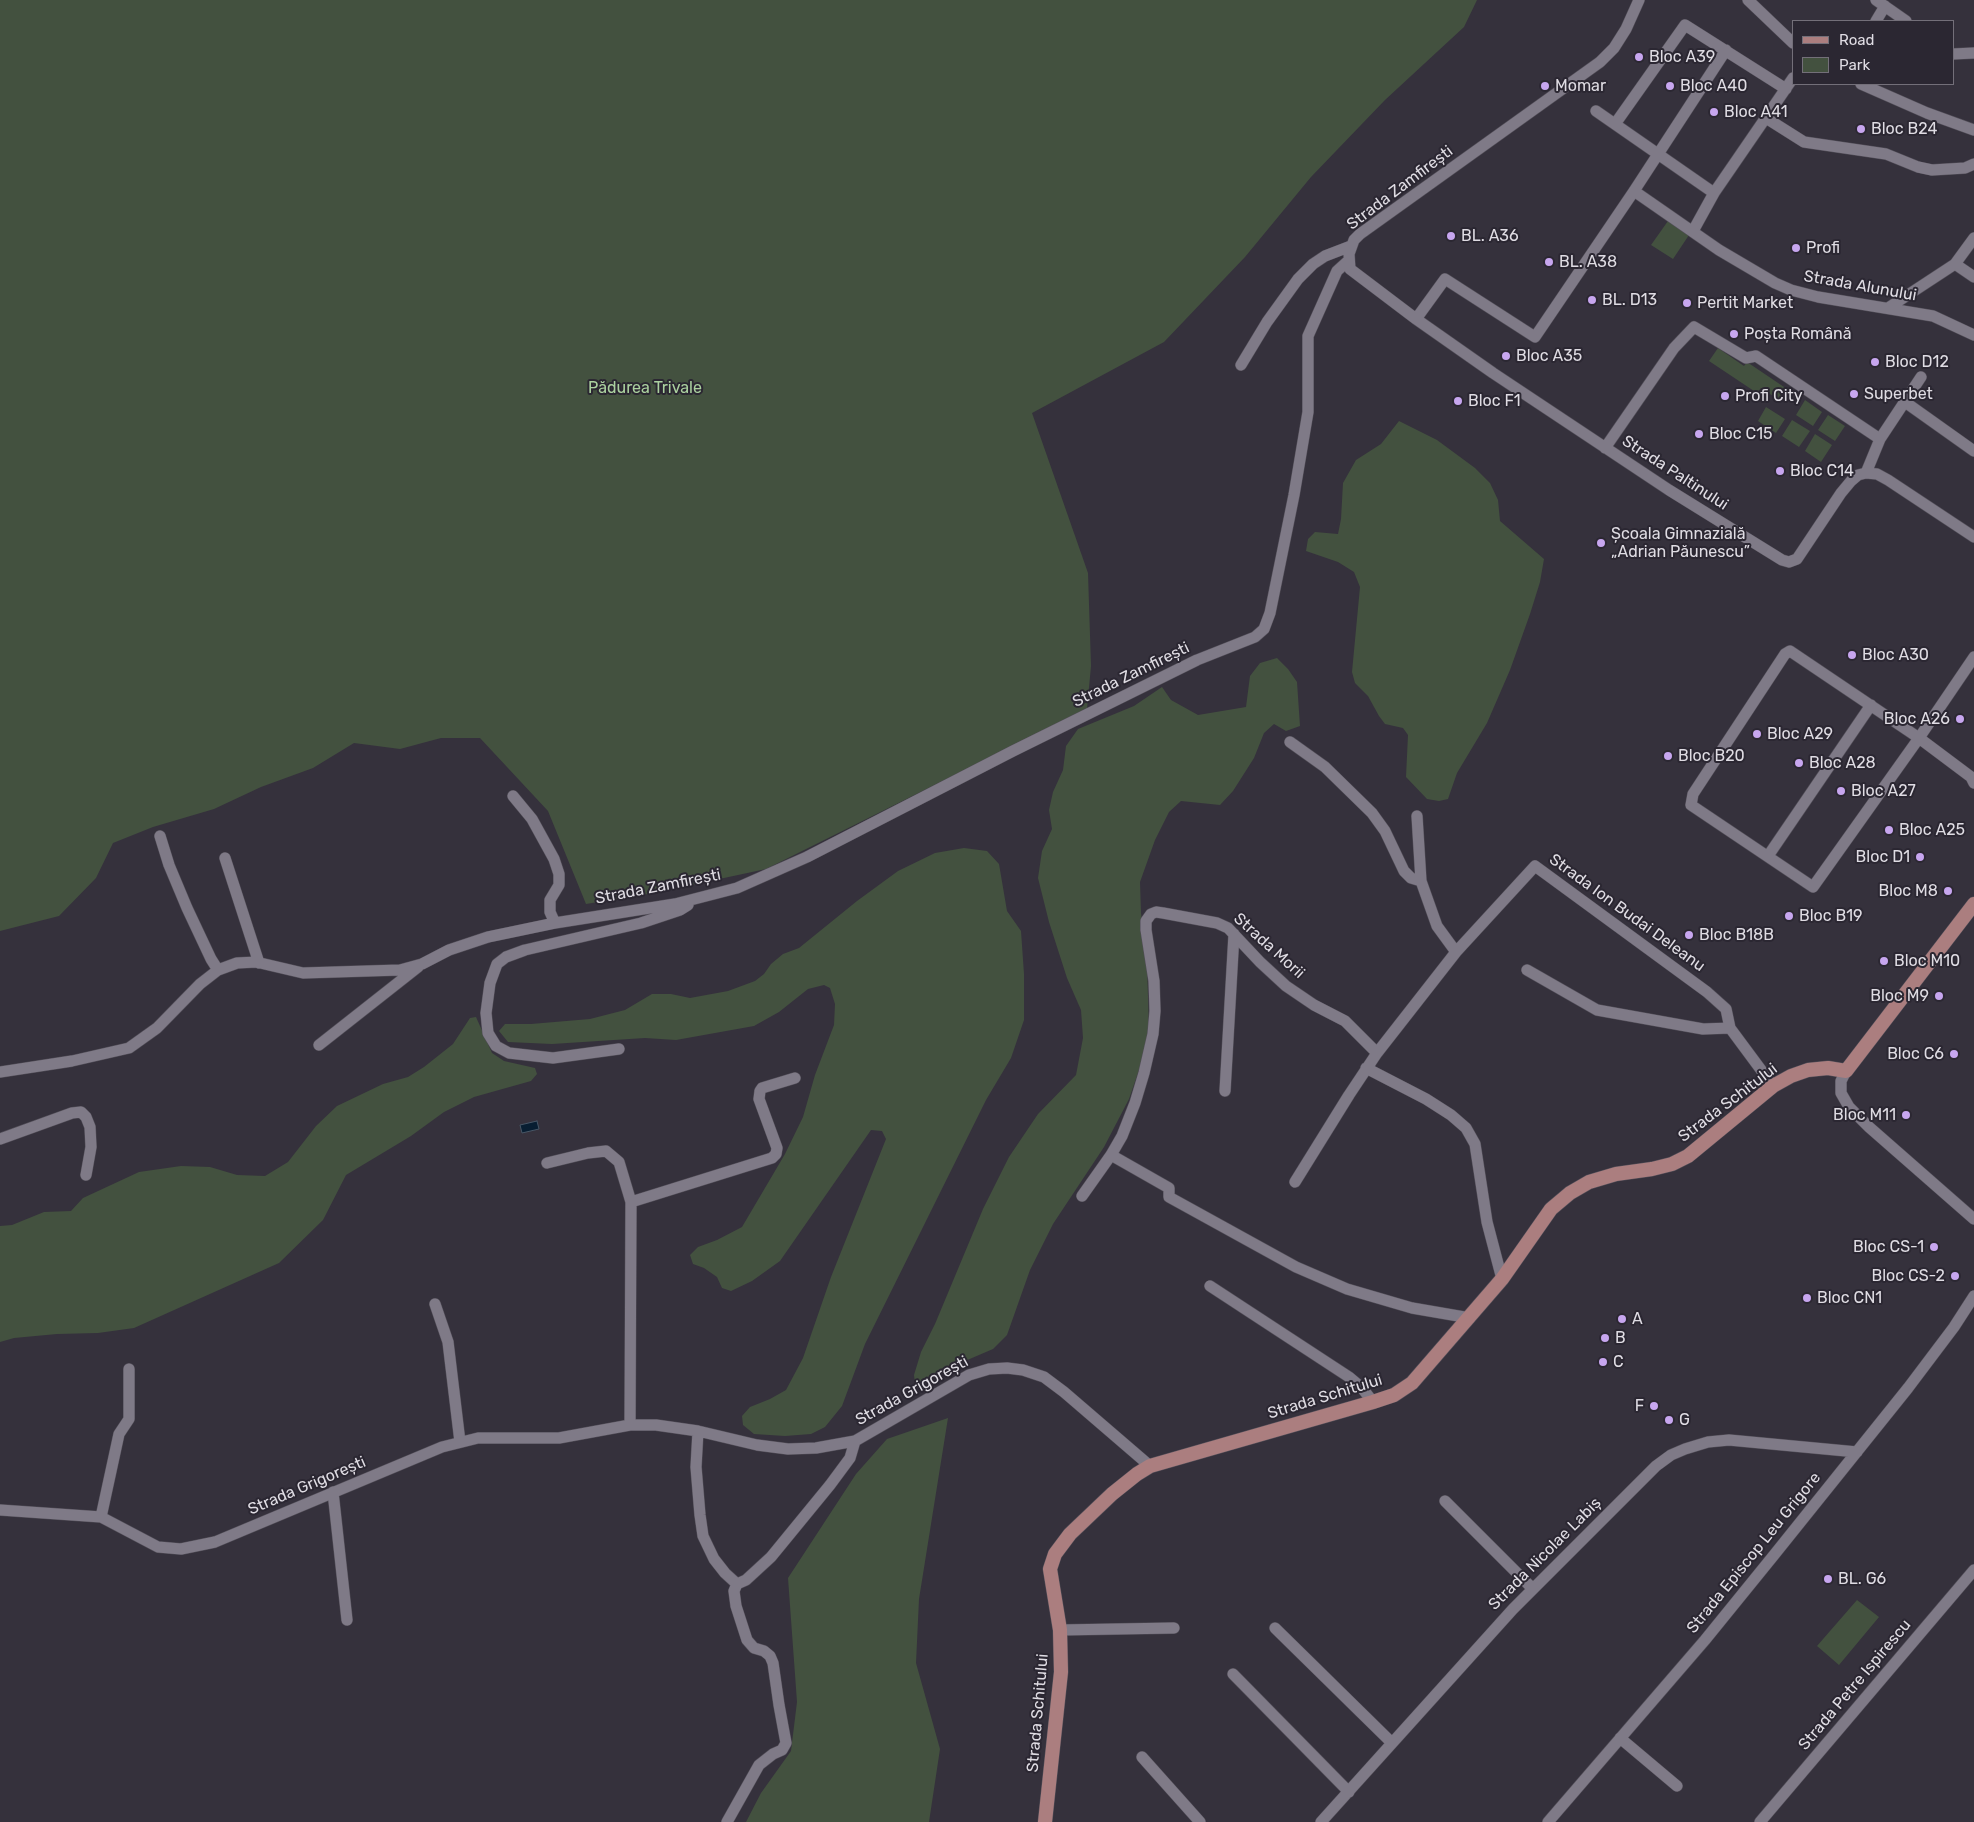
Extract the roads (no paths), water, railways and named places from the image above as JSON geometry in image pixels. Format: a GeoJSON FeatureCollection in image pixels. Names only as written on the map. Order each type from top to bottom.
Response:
{"type":"FeatureCollection","features":[{"type":"Feature","properties":{"kind":"main road"},"geometry":{"type":"LineString","coordinates":[[1846,1071],[1974,904]]}},
{"type":"Feature","properties":{"kind":"main road","name":"Strada Schitului"},"geometry":{"type":"LineString","coordinates":[[1045,1822],[1061,1672],[1060,1630],[1051,1577],[1052,1561],[1070,1534],[1112,1494],[1150,1466],[1394,1395],[1412,1383],[1470,1318],[1502,1279],[1551,1209],[1570,1193],[1590,1182],[1616,1174],[1672,1164],[1688,1156],[1773,1086],[1808,1070],[1828,1068],[1846,1071]]}},
{"type":"Feature","properties":{"kind":"street","name":"Strada Zamfirești"},"geometry":{"type":"LineString","coordinates":[[218,970],[237,963],[259,963],[303,973],[400,970],[422,964],[449,950],[488,937],[555,923],[696,899],[737,888],[808,856],[1030,742],[1196,660],[1255,637],[1264,629],[1270,613],[1294,495],[1308,412],[1308,336],[1337,271],[1348,261],[1351,246],[1360,234],[1600,62],[1614,48],[1640,0]]}},
{"type":"Feature","properties":{"kind":"street"},"geometry":{"type":"LineString","coordinates":[[1748,0],[1792,42]]}},
{"type":"Feature","properties":{"kind":"street"},"geometry":{"type":"LineString","coordinates":[[1876,20],[1880,3],[1905,20]]}},
{"type":"Feature","properties":{"kind":"street"},"geometry":{"type":"LineString","coordinates":[[1615,124],[1685,24],[1786,89]]}},
{"type":"Feature","properties":{"kind":"street"},"geometry":{"type":"LineString","coordinates":[[1416,320],[1446,278],[1535,337],[1634,191],[1726,50]]}},
{"type":"Feature","properties":{"kind":"street"},"geometry":{"type":"LineString","coordinates":[[1954,54],[1974,53]]}},
{"type":"Feature","properties":{"kind":"street"},"geometry":{"type":"LineString","coordinates":[[1693,230],[1714,193],[1792,80]]}},
{"type":"Feature","properties":{"kind":"street"},"geometry":{"type":"LineString","coordinates":[[1863,85],[1927,113],[1974,130]]}},
{"type":"Feature","properties":{"kind":"street"},"geometry":{"type":"LineString","coordinates":[[1596,111],[1714,193]]}},
{"type":"Feature","properties":{"kind":"street"},"geometry":{"type":"LineString","coordinates":[[1766,118],[1804,142],[1886,154],[1918,167],[1932,170],[1965,168],[1974,164]]}},
{"type":"Feature","properties":{"kind":"street","name":"Strada Alunului"},"geometry":{"type":"LineString","coordinates":[[1634,191],[1775,283],[1818,297],[1933,316],[1974,335]]}},
{"type":"Feature","properties":{"kind":"street"},"geometry":{"type":"LineString","coordinates":[[1888,308],[1955,264],[1974,238]]}},
{"type":"Feature","properties":{"kind":"street"},"geometry":{"type":"LineString","coordinates":[[1241,365],[1267,322],[1298,279],[1313,264],[1325,256],[1351,246]]}},
{"type":"Feature","properties":{"kind":"street","name":"Strada Paltinului"},"geometry":{"type":"LineString","coordinates":[[1348,261],[1350,269],[1355,274],[1416,320],[1669,490],[1782,560],[1789,562],[1797,559],[1850,481],[1858,475],[1866,473]]}},
{"type":"Feature","properties":{"kind":"street"},"geometry":{"type":"LineString","coordinates":[[1955,264],[1974,277]]}},
{"type":"Feature","properties":{"kind":"street"},"geometry":{"type":"LineString","coordinates":[[1605,448],[1674,348],[1694,327],[1746,358],[1756,356],[1880,439]]}},
{"type":"Feature","properties":{"kind":"street"},"geometry":{"type":"LineString","coordinates":[[1921,377],[1880,439],[1866,473],[1877,474],[1888,480],[1974,537]]}},
{"type":"Feature","properties":{"kind":"street"},"geometry":{"type":"LineString","coordinates":[[1905,402],[1974,451]]}},
{"type":"Feature","properties":{"kind":"street"},"geometry":{"type":"LineString","coordinates":[[1974,657],[1919,738],[1813,887],[1692,805],[1693,794],[1785,654],[1790,651],[1919,738],[1971,778],[1974,783]]}},
{"type":"Feature","properties":{"kind":"street"},"geometry":{"type":"LineString","coordinates":[[1768,856],[1870,705]]}},
{"type":"Feature","properties":{"kind":"street"},"geometry":{"type":"LineString","coordinates":[[1290,742],[1325,767],[1372,813],[1385,831],[1404,870],[1412,878],[1421,881]]}},
{"type":"Feature","properties":{"kind":"street"},"geometry":{"type":"LineString","coordinates":[[513,796],[532,819],[559,874],[559,885],[550,900],[550,912],[555,923]]}},
{"type":"Feature","properties":{"kind":"street"},"geometry":{"type":"LineString","coordinates":[[1417,816],[1421,881],[1436,926],[1456,952]]}},
{"type":"Feature","properties":{"kind":"street"},"geometry":{"type":"LineString","coordinates":[[0,1072],[72,1061],[129,1048],[157,1028],[200,984],[218,970],[210,959],[187,908],[169,865],[160,836]]}},
{"type":"Feature","properties":{"kind":"street"},"geometry":{"type":"LineString","coordinates":[[225,858],[259,963]]}},
{"type":"Feature","properties":{"kind":"street","name":"Strada Ion Budai Deleanu"},"geometry":{"type":"LineString","coordinates":[[1295,1182],[1377,1053],[1456,952],[1535,866],[1707,992],[1726,1009],[1730,1028],[1773,1086]]}},
{"type":"Feature","properties":{"kind":"street"},"geometry":{"type":"LineString","coordinates":[[619,1049],[553,1058],[509,1053],[496,1046],[488,1033],[486,1013],[490,983],[497,964],[506,957],[525,950],[641,923],[680,910],[696,899]]}},
{"type":"Feature","properties":{"kind":"street","name":"Strada Morii"},"geometry":{"type":"LineString","coordinates":[[1111,1155],[1122,1136],[1135,1103],[1153,1034],[1155,1011],[1154,980],[1146,921],[1151,914],[1156,912],[1217,922],[1228,928],[1286,986],[1314,1005],[1345,1021],[1377,1053]]}},
{"type":"Feature","properties":{"kind":"street"},"geometry":{"type":"LineString","coordinates":[[1225,1092],[1234,934]]}},
{"type":"Feature","properties":{"kind":"street"},"geometry":{"type":"LineString","coordinates":[[319,1045],[422,964]]}},
{"type":"Feature","properties":{"kind":"street"},"geometry":{"type":"LineString","coordinates":[[1528,970],[1597,1010],[1703,1029],[1730,1028]]}},
{"type":"Feature","properties":{"kind":"street"},"geometry":{"type":"LineString","coordinates":[[1366,1068],[1426,1099],[1451,1115],[1466,1128],[1475,1144],[1487,1222],[1502,1279]]}},
{"type":"Feature","properties":{"kind":"street"},"geometry":{"type":"LineString","coordinates":[[1846,1071],[1841,1081],[1841,1094],[1849,1107],[1869,1127],[1974,1219]]}},
{"type":"Feature","properties":{"kind":"street"},"geometry":{"type":"LineString","coordinates":[[631,1202],[772,1158],[776,1154],[777,1148],[759,1094],[762,1088],[796,1078]]}},
{"type":"Feature","properties":{"kind":"street"},"geometry":{"type":"LineString","coordinates":[[0,1139],[72,1113],[81,1112],[86,1117],[90,1127],[91,1147],[86,1175]]}},
{"type":"Feature","properties":{"kind":"street"},"geometry":{"type":"LineString","coordinates":[[547,1164],[588,1153],[606,1151],[619,1162],[631,1202],[630,1425]]}},
{"type":"Feature","properties":{"kind":"street"},"geometry":{"type":"LineString","coordinates":[[1082,1196],[1111,1155],[1169,1188],[1169,1197],[1296,1267],[1365,1295],[1412,1308],[1470,1318]]}},
{"type":"Feature","properties":{"kind":"street"},"geometry":{"type":"LineString","coordinates":[[1210,1286],[1349,1377],[1362,1388],[1373,1402]]}},
{"type":"Feature","properties":{"kind":"street","name":"Strada Episcop Leu Grigore"},"geometry":{"type":"LineString","coordinates":[[1548,1822],[1704,1640],[1857,1452],[1948,1335],[1974,1296]]}},
{"type":"Feature","properties":{"kind":"street"},"geometry":{"type":"LineString","coordinates":[[435,1304],[448,1342],[460,1442]]}},
{"type":"Feature","properties":{"kind":"street","name":"Strada Grigorești"},"geometry":{"type":"LineString","coordinates":[[0,1510],[101,1517],[158,1547],[181,1549],[214,1542],[442,1446],[478,1438],[559,1438],[630,1425],[656,1425],[698,1431],[757,1445],[788,1449],[816,1448],[855,1441],[969,1375],[989,1369],[1007,1368],[1023,1370],[1044,1377],[1150,1466]]}},
{"type":"Feature","properties":{"kind":"street"},"geometry":{"type":"LineString","coordinates":[[101,1517],[119,1434],[129,1419],[129,1369]]}},
{"type":"Feature","properties":{"kind":"street"},"geometry":{"type":"LineString","coordinates":[[698,1431],[696,1467],[703,1536],[714,1559],[737,1584]]}},
{"type":"Feature","properties":{"kind":"street","name":"Strada Nicolae Labiș"},"geometry":{"type":"LineString","coordinates":[[1321,1822],[1533,1589],[1656,1466],[1684,1448],[1708,1442],[1729,1440],[1857,1452]]}},
{"type":"Feature","properties":{"kind":"street"},"geometry":{"type":"LineString","coordinates":[[727,1822],[759,1765],[773,1754],[782,1750],[786,1743],[773,1663],[770,1656],[764,1651],[754,1648],[747,1640],[736,1606],[734,1591],[737,1584],[746,1580],[770,1557],[830,1485],[850,1458],[855,1441]]}},
{"type":"Feature","properties":{"kind":"street"},"geometry":{"type":"LineString","coordinates":[[333,1492],[347,1620]]}},
{"type":"Feature","properties":{"kind":"street"},"geometry":{"type":"LineString","coordinates":[[1444,1501],[1533,1589]]}},
{"type":"Feature","properties":{"kind":"street","name":"Strada Petre Ispirescu"},"geometry":{"type":"LineString","coordinates":[[1760,1822],[1974,1570]]}},
{"type":"Feature","properties":{"kind":"street"},"geometry":{"type":"LineString","coordinates":[[1060,1630],[1174,1628]]}},
{"type":"Feature","properties":{"kind":"street"},"geometry":{"type":"LineString","coordinates":[[1275,1628],[1392,1743]]}},
{"type":"Feature","properties":{"kind":"street"},"geometry":{"type":"LineString","coordinates":[[1233,1674],[1349,1792]]}},
{"type":"Feature","properties":{"kind":"street"},"geometry":{"type":"LineString","coordinates":[[1620,1738],[1677,1786]]}},
{"type":"Feature","properties":{"kind":"street"},"geometry":{"type":"LineString","coordinates":[[1142,1757],[1200,1822]]}},
{"type":"Feature","properties":{"kind":"water"},"geometry":{"type":"Polygon","coordinates":[[[537,1121],[539,1129],[522,1133],[520,1125],[537,1121]]]}},
{"type":"Feature","properties":{"kind":"place","name":"Bloc A39"},"geometry":{"type":"Point","coordinates":[1639,57]}},
{"type":"Feature","properties":{"kind":"place","name":"Momar"},"geometry":{"type":"Point","coordinates":[1545,86]}},
{"type":"Feature","properties":{"kind":"place","name":"Bloc A40"},"geometry":{"type":"Point","coordinates":[1670,86]}},
{"type":"Feature","properties":{"kind":"place","name":"Bloc A41"},"geometry":{"type":"Point","coordinates":[1714,112]}},
{"type":"Feature","properties":{"kind":"place","name":"Bloc B24"},"geometry":{"type":"Point","coordinates":[1861,129]}},
{"type":"Feature","properties":{"kind":"place","name":"BL. A36"},"geometry":{"type":"Point","coordinates":[1451,236]}},
{"type":"Feature","properties":{"kind":"place","name":"Profi"},"geometry":{"type":"Point","coordinates":[1796,248]}},
{"type":"Feature","properties":{"kind":"place","name":"BL. A38"},"geometry":{"type":"Point","coordinates":[1549,262]}},
{"type":"Feature","properties":{"kind":"place","name":"BL. D13"},"geometry":{"type":"Point","coordinates":[1592,300]}},
{"type":"Feature","properties":{"kind":"place","name":"Pertit Market"},"geometry":{"type":"Point","coordinates":[1687,303]}},
{"type":"Feature","properties":{"kind":"place","name":"Poșta Română"},"geometry":{"type":"Point","coordinates":[1734,334]}},
{"type":"Feature","properties":{"kind":"place","name":"Bloc A35"},"geometry":{"type":"Point","coordinates":[1506,356]}},
{"type":"Feature","properties":{"kind":"place","name":"Bloc D12"},"geometry":{"type":"Point","coordinates":[1875,362]}},
{"type":"Feature","properties":{"kind":"place","name":"Superbet"},"geometry":{"type":"Point","coordinates":[1854,394]}},
{"type":"Feature","properties":{"kind":"place","name":"Profi City"},"geometry":{"type":"Point","coordinates":[1725,396]}},
{"type":"Feature","properties":{"kind":"place","name":"Bloc F1"},"geometry":{"type":"Point","coordinates":[1458,401]}},
{"type":"Feature","properties":{"kind":"place","name":"Bloc C15"},"geometry":{"type":"Point","coordinates":[1699,434]}},
{"type":"Feature","properties":{"kind":"place","name":"Bloc C14"},"geometry":{"type":"Point","coordinates":[1780,471]}},
{"type":"Feature","properties":{"kind":"place","name":"Școala Gimnazială „Adrian Păunescu”"},"geometry":{"type":"Point","coordinates":[1601,543]}},
{"type":"Feature","properties":{"kind":"place","name":"Bloc A30"},"geometry":{"type":"Point","coordinates":[1852,655]}},
{"type":"Feature","properties":{"kind":"place","name":"Bloc A26"},"geometry":{"type":"Point","coordinates":[1960,719]}},
{"type":"Feature","properties":{"kind":"place","name":"Bloc A29"},"geometry":{"type":"Point","coordinates":[1757,734]}},
{"type":"Feature","properties":{"kind":"place","name":"Bloc B20"},"geometry":{"type":"Point","coordinates":[1668,756]}},
{"type":"Feature","properties":{"kind":"place","name":"Bloc A28"},"geometry":{"type":"Point","coordinates":[1799,763]}},
{"type":"Feature","properties":{"kind":"place","name":"Bloc A27"},"geometry":{"type":"Point","coordinates":[1841,791]}},
{"type":"Feature","properties":{"kind":"place","name":"Bloc A25"},"geometry":{"type":"Point","coordinates":[1889,830]}},
{"type":"Feature","properties":{"kind":"place","name":"Bloc D1"},"geometry":{"type":"Point","coordinates":[1920,857]}},
{"type":"Feature","properties":{"kind":"place","name":"Bloc M8"},"geometry":{"type":"Point","coordinates":[1948,891]}},
{"type":"Feature","properties":{"kind":"place","name":"Bloc B19"},"geometry":{"type":"Point","coordinates":[1789,916]}},
{"type":"Feature","properties":{"kind":"place","name":"Bloc B18B"},"geometry":{"type":"Point","coordinates":[1689,935]}},
{"type":"Feature","properties":{"kind":"place","name":"Bloc M10"},"geometry":{"type":"Point","coordinates":[1884,961]}},
{"type":"Feature","properties":{"kind":"place","name":"Bloc M9"},"geometry":{"type":"Point","coordinates":[1939,996]}},
{"type":"Feature","properties":{"kind":"place","name":"Bloc C6"},"geometry":{"type":"Point","coordinates":[1954,1054]}},
{"type":"Feature","properties":{"kind":"place","name":"Bloc M11"},"geometry":{"type":"Point","coordinates":[1906,1115]}},
{"type":"Feature","properties":{"kind":"place","name":"Bloc CS-1"},"geometry":{"type":"Point","coordinates":[1934,1247]}},
{"type":"Feature","properties":{"kind":"place","name":"Bloc CS-2"},"geometry":{"type":"Point","coordinates":[1955,1276]}},
{"type":"Feature","properties":{"kind":"place","name":"Bloc CN1"},"geometry":{"type":"Point","coordinates":[1807,1298]}},
{"type":"Feature","properties":{"kind":"place","name":"A"},"geometry":{"type":"Point","coordinates":[1622,1319]}},
{"type":"Feature","properties":{"kind":"place","name":"B"},"geometry":{"type":"Point","coordinates":[1605,1338]}},
{"type":"Feature","properties":{"kind":"place","name":"C"},"geometry":{"type":"Point","coordinates":[1603,1362]}},
{"type":"Feature","properties":{"kind":"place","name":"F"},"geometry":{"type":"Point","coordinates":[1654,1406]}},
{"type":"Feature","properties":{"kind":"place","name":"G"},"geometry":{"type":"Point","coordinates":[1669,1420]}},
{"type":"Feature","properties":{"kind":"place","name":"BL. G6"},"geometry":{"type":"Point","coordinates":[1828,1579]}},
{"type":"Feature","properties":{"kind":"park label","name":"Pădurea Trivale"},"geometry":{"type":"Point","coordinates":[645,388]}}]}
